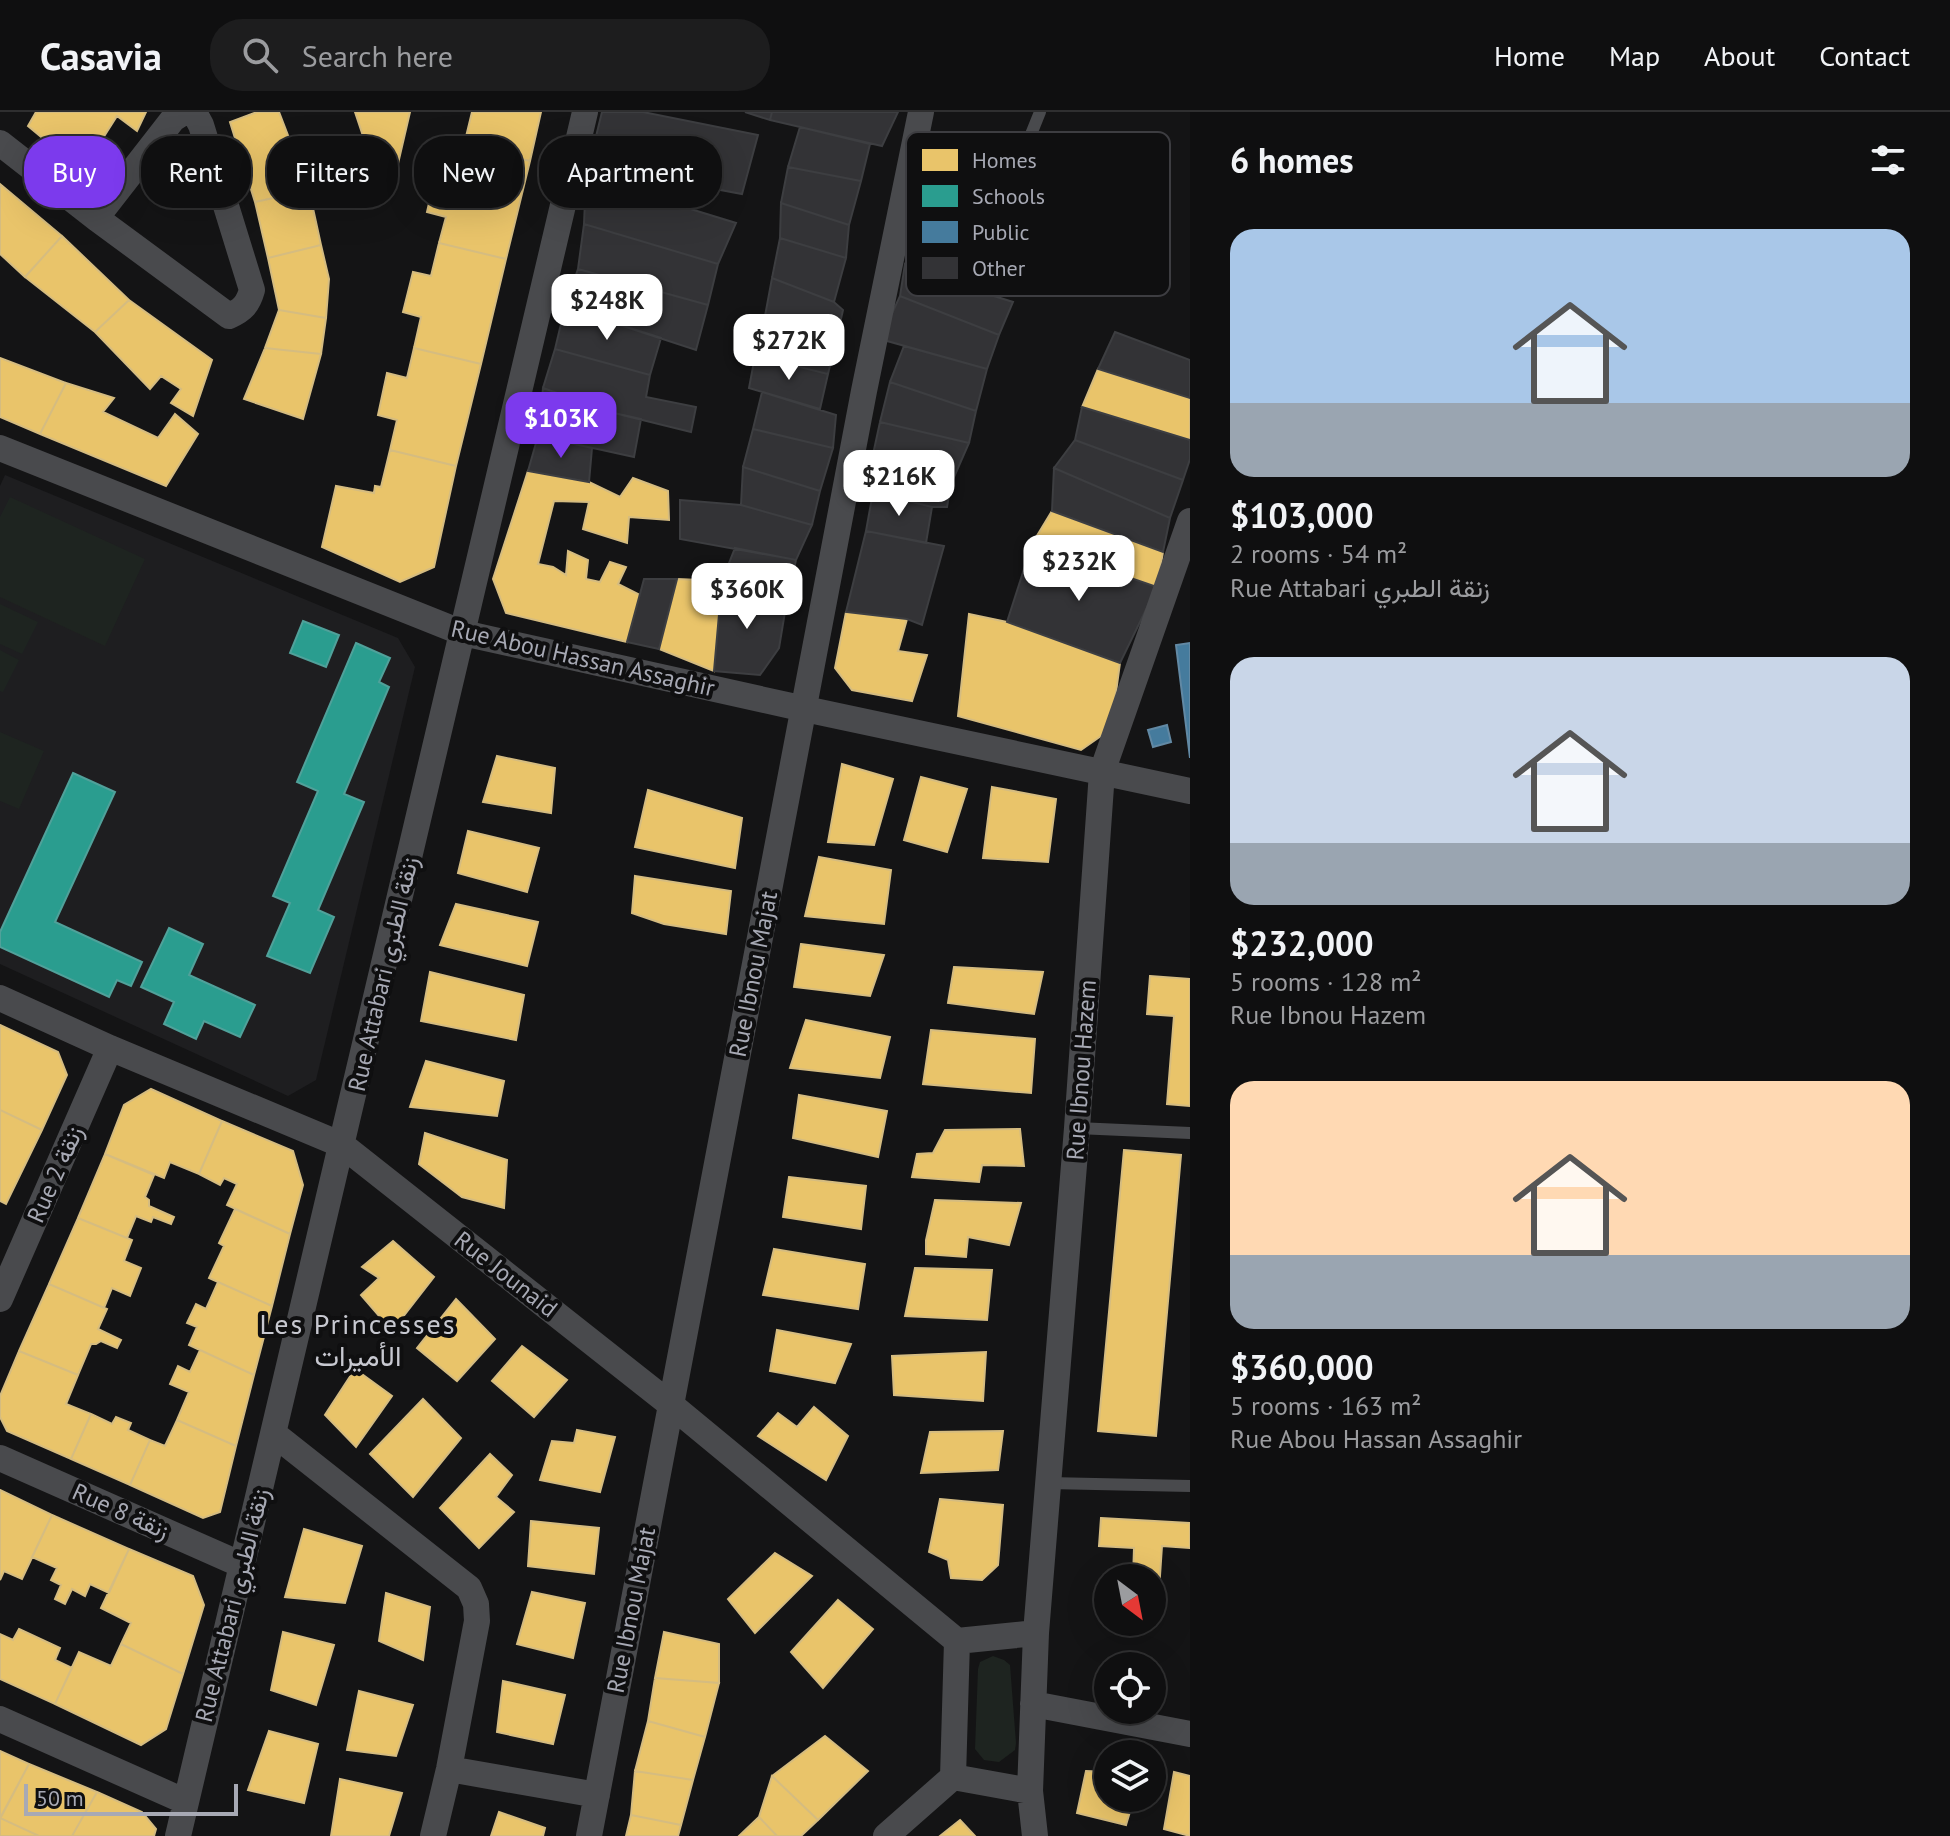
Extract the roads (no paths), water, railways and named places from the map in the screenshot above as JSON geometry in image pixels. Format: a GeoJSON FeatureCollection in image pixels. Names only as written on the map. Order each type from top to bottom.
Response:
{"type":"FeatureCollection","features":[{"type":"Feature","properties":{"kind":"street"},"geometry":{"type":"LineString","coordinates":[[0,143],[96,218],[229,316],[242,310],[249,301],[252,290],[195,114],[185,112],[173,119],[96,218]]}},
{"type":"Feature","properties":{"kind":"street","name":"Rue Attabari زنقة الطبري"},"geometry":{"type":"LineString","coordinates":[[178,1836],[585,112]]}},
{"type":"Feature","properties":{"kind":"street","name":"Rue Ibnou Majat"},"geometry":{"type":"LineString","coordinates":[[917,132],[921,112]]}},
{"type":"Feature","properties":{"kind":"street","name":"Rue Ibnou Majat"},"geometry":{"type":"LineString","coordinates":[[589,1836],[864,391],[906,185]]}},
{"type":"Feature","properties":{"kind":"street","name":"Rue Abou Hassan Assaghir"},"geometry":{"type":"LineString","coordinates":[[0,448],[463,633],[1190,791]]}},
{"type":"Feature","properties":{"kind":"street","name":"Rue Ibnou Hazem"},"geometry":{"type":"LineString","coordinates":[[1030,1791],[1036,1633],[1102,772],[1190,521]]}},
{"type":"Feature","properties":{"kind":"street","name":"Rue Jounaid"},"geometry":{"type":"LineString","coordinates":[[0,998],[110,1048],[342,1145],[670,1404],[957,1641]]}},
{"type":"Feature","properties":{"kind":"street","name":"Rue 2 زنقة"},"geometry":{"type":"LineString","coordinates":[[0,1299],[110,1048]]}},
{"type":"Feature","properties":{"kind":"street"},"geometry":{"type":"LineString","coordinates":[[274,1434],[469,1588],[476,1604],[477,1621],[433,1836]]}},
{"type":"Feature","properties":{"kind":"street","name":"Rue 8 زنقة"},"geometry":{"type":"LineString","coordinates":[[0,1458],[242,1565]]}},
{"type":"Feature","properties":{"kind":"street"},"geometry":{"type":"LineString","coordinates":[[886,1836],[953,1777],[957,1641],[1036,1633]]}},
{"type":"Feature","properties":{"kind":"street"},"geometry":{"type":"LineString","coordinates":[[1033,1704],[1190,1734]]}},
{"type":"Feature","properties":{"kind":"street"},"geometry":{"type":"LineString","coordinates":[[0,1719],[184,1801]]}},
{"type":"Feature","properties":{"kind":"street"},"geometry":{"type":"LineString","coordinates":[[449,1769],[597,1795]]}},
{"type":"Feature","properties":{"kind":"street"},"geometry":{"type":"LineString","coordinates":[[953,1777],[1030,1791],[1035,1836]]}},
{"type":"Feature","properties":{"kind":"lane"},"geometry":{"type":"LineString","coordinates":[[1032,132],[1040,112]]}},
{"type":"Feature","properties":{"kind":"lane"},"geometry":{"type":"LineString","coordinates":[[1077,1128],[1190,1133]]}},
{"type":"Feature","properties":{"kind":"lane"},"geometry":{"type":"LineString","coordinates":[[1048,1483],[1190,1486]]}},
{"type":"Feature","properties":{"kind":"district","name":"Les Princesses الأميرات"},"geometry":{"type":"Point","coordinates":[358,1339]}}]}
